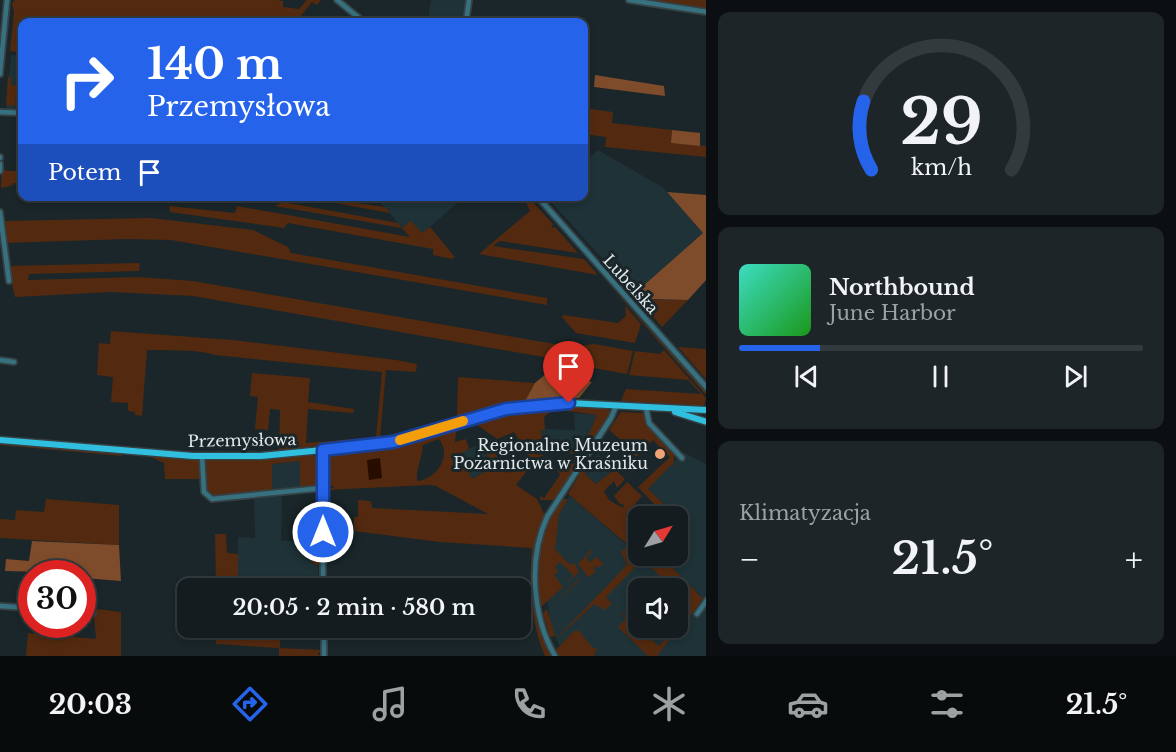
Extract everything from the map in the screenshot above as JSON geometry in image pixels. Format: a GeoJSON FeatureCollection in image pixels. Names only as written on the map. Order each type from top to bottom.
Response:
{"type":"FeatureCollection","features":[{"type":"Feature","properties":{"kind":"main road","name":"Przemysłowa"},"geometry":{"type":"LineString","coordinates":[[0,440],[202,456],[261,456],[393,442],[494,411],[524,406],[569,403],[706,410]]}},
{"type":"Feature","properties":{"kind":"main road","name":"Przemysłowa"},"geometry":{"type":"LineString","coordinates":[[660,409],[688,415],[706,422]]}},
{"type":"Feature","properties":{"kind":"street"},"geometry":{"type":"LineString","coordinates":[[0,74],[8,0]]}},
{"type":"Feature","properties":{"kind":"street"},"geometry":{"type":"LineString","coordinates":[[337,0],[359,18]]}},
{"type":"Feature","properties":{"kind":"street"},"geometry":{"type":"LineString","coordinates":[[467,18],[469,0]]}},
{"type":"Feature","properties":{"kind":"street"},"geometry":{"type":"LineString","coordinates":[[629,0],[706,12]]}},
{"type":"Feature","properties":{"kind":"street"},"geometry":{"type":"LineString","coordinates":[[0,112],[18,113]]}},
{"type":"Feature","properties":{"kind":"street"},"geometry":{"type":"LineString","coordinates":[[0,165],[0,171]]}},
{"type":"Feature","properties":{"kind":"street","name":"Lubelska"},"geometry":{"type":"LineString","coordinates":[[541,201],[706,388]]}},
{"type":"Feature","properties":{"kind":"street"},"geometry":{"type":"LineString","coordinates":[[0,212],[9,281]]}},
{"type":"Feature","properties":{"kind":"street"},"geometry":{"type":"LineString","coordinates":[[0,360],[14,362]]}},
{"type":"Feature","properties":{"kind":"street"},"geometry":{"type":"LineString","coordinates":[[555,656],[545,636],[538,607],[537,559],[540,533],[547,517],[611,418],[616,406]]}},
{"type":"Feature","properties":{"kind":"street"},"geometry":{"type":"LineString","coordinates":[[646,408],[649,423],[682,458]]}},
{"type":"Feature","properties":{"kind":"street"},"geometry":{"type":"LineString","coordinates":[[323,450],[323,578]]}},
{"type":"Feature","properties":{"kind":"street"},"geometry":{"type":"LineString","coordinates":[[202,456],[204,492],[212,499],[298,493],[323,488]]}},
{"type":"Feature","properties":{"kind":"street"},"geometry":{"type":"LineString","coordinates":[[697,614],[706,600]]}},
{"type":"Feature","properties":{"kind":"street"},"geometry":{"type":"LineString","coordinates":[[0,606],[18,607]]}},
{"type":"Feature","properties":{"kind":"street"},"geometry":{"type":"LineString","coordinates":[[324,638],[324,656]]}},
{"type":"Feature","properties":{"kind":"shaded area"},"geometry":{"type":"Polygon","coordinates":[[[15,0],[277,0],[283,1],[283,7],[299,9],[307,0],[321,0],[317,5],[312,2],[299,18],[18,18],[18,52],[10,51],[14,12],[12,3],[15,0]]]}},
{"type":"Feature","properties":{"kind":"shaded area"},"geometry":{"type":"Polygon","coordinates":[[[431,0],[467,0],[465,18],[428,18],[431,0]]]}},
{"type":"Feature","properties":{"kind":"shaded area"},"geometry":{"type":"Polygon","coordinates":[[[645,0],[706,0],[706,10],[704,9],[645,0]]]}},
{"type":"Feature","properties":{"kind":"shaded area"},"geometry":{"type":"Polygon","coordinates":[[[11,55],[18,56],[18,110],[6,110],[11,55]]]}},
{"type":"Feature","properties":{"kind":"shaded area"},"geometry":{"type":"Polygon","coordinates":[[[595,75],[664,86],[665,96],[594,87],[595,75]]]}},
{"type":"Feature","properties":{"kind":"shaded area"},"geometry":{"type":"Polygon","coordinates":[[[8,77],[10,77],[12,87],[17,83],[15,106],[6,105],[8,77]]]}},
{"type":"Feature","properties":{"kind":"shaded area"},"geometry":{"type":"Polygon","coordinates":[[[588,109],[613,112],[612,123],[672,130],[671,143],[706,146],[706,157],[605,147],[606,137],[588,135],[588,109]]]}},
{"type":"Feature","properties":{"kind":"shaded area"},"geometry":{"type":"Polygon","coordinates":[[[672,130],[700,133],[700,146],[671,143],[672,130]]]}},
{"type":"Feature","properties":{"kind":"shaded area"},"geometry":{"type":"Polygon","coordinates":[[[598,150],[662,187],[703,233],[634,294],[551,201],[588,201],[588,159],[598,150]]]}},
{"type":"Feature","properties":{"kind":"shaded area"},"geometry":{"type":"Polygon","coordinates":[[[2,167],[6,171],[18,171],[18,183],[14,183],[13,186],[11,183],[11,186],[1,188],[2,167]]]}},
{"type":"Feature","properties":{"kind":"shaded area"},"geometry":{"type":"Polygon","coordinates":[[[667,192],[706,195],[706,280],[688,300],[645,299],[634,294],[703,233],[667,192]]]}},
{"type":"Feature","properties":{"kind":"shaded area"},"geometry":{"type":"Polygon","coordinates":[[[324,201],[385,207],[390,213],[324,201]]]}},
{"type":"Feature","properties":{"kind":"shaded area"},"geometry":{"type":"Polygon","coordinates":[[[379,201],[459,201],[422,234],[402,228],[379,201]]]}},
{"type":"Feature","properties":{"kind":"shaded area"},"geometry":{"type":"Polygon","coordinates":[[[525,201],[532,201],[553,224],[551,228],[555,227],[578,253],[500,241],[493,246],[584,259],[598,275],[479,254],[530,211],[525,201]]]}},
{"type":"Feature","properties":{"kind":"shaded area"},"geometry":{"type":"Polygon","coordinates":[[[283,202],[398,223],[402,228],[275,206],[283,202]]]}},
{"type":"Feature","properties":{"kind":"shaded area"},"geometry":{"type":"Polygon","coordinates":[[[169,206],[235,213],[237,206],[410,237],[402,228],[411,221],[422,233],[430,227],[455,257],[452,259],[433,255],[433,249],[288,223],[284,228],[170,212],[169,206]]]}},
{"type":"Feature","properties":{"kind":"shaded area"},"geometry":{"type":"Polygon","coordinates":[[[151,218],[253,230],[288,247],[291,253],[547,298],[547,305],[171,240],[4,243],[2,221],[151,218]]]}},
{"type":"Feature","properties":{"kind":"shaded area"},"geometry":{"type":"Polygon","coordinates":[[[140,263],[139,271],[29,274],[28,280],[139,277],[193,281],[572,347],[594,344],[633,351],[627,374],[571,364],[563,365],[555,359],[193,296],[111,292],[15,297],[8,266],[140,263]]]}},
{"type":"Feature","properties":{"kind":"shaded area"},"geometry":{"type":"Polygon","coordinates":[[[598,273],[706,392],[706,395],[598,273]]]}},
{"type":"Feature","properties":{"kind":"shaded area"},"geometry":{"type":"Polygon","coordinates":[[[617,275],[634,292],[648,299],[688,300],[662,327],[617,275]]]}},
{"type":"Feature","properties":{"kind":"shaded area"},"geometry":{"type":"Polygon","coordinates":[[[625,306],[641,324],[635,343],[576,333],[562,317],[563,315],[618,323],[626,316],[625,306]]]}},
{"type":"Feature","properties":{"kind":"shaded area"},"geometry":{"type":"Polygon","coordinates":[[[111,331],[233,340],[417,364],[416,372],[386,370],[380,439],[279,450],[280,410],[270,409],[268,430],[255,429],[258,397],[250,396],[252,373],[310,378],[308,402],[354,409],[353,413],[308,409],[306,443],[376,437],[382,372],[200,352],[147,350],[142,416],[135,415],[135,412],[128,411],[128,403],[111,402],[113,377],[97,375],[99,343],[110,344],[111,331]]]}},
{"type":"Feature","properties":{"kind":"shaded area"},"geometry":{"type":"Polygon","coordinates":[[[678,347],[706,349],[706,379],[678,347]]]}},
{"type":"Feature","properties":{"kind":"shaded area"},"geometry":{"type":"Polygon","coordinates":[[[664,350],[706,398],[704,406],[621,401],[626,389],[701,394],[688,380],[629,375],[635,351],[660,354],[664,350]]]}},
{"type":"Feature","properties":{"kind":"shaded area"},"geometry":{"type":"Polygon","coordinates":[[[547,373],[592,382],[579,398],[525,401],[535,383],[547,373]]]}},
{"type":"Feature","properties":{"kind":"shaded area"},"geometry":{"type":"Polygon","coordinates":[[[458,377],[535,383],[525,401],[510,401],[492,408],[509,405],[459,419],[490,408],[457,417],[458,377]]]}},
{"type":"Feature","properties":{"kind":"shaded area"},"geometry":{"type":"Polygon","coordinates":[[[553,406],[606,408],[611,412],[585,452],[571,454],[568,450],[582,450],[597,415],[553,409],[544,417],[545,429],[541,430],[543,443],[537,440],[539,449],[533,450],[534,454],[544,455],[531,461],[514,432],[497,439],[473,422],[499,413],[553,406]]]}},
{"type":"Feature","properties":{"kind":"shaded area"},"geometry":{"type":"Polygon","coordinates":[[[621,412],[643,413],[675,453],[673,466],[671,465],[648,489],[666,506],[654,506],[638,487],[670,457],[653,440],[636,457],[632,451],[638,445],[632,439],[624,446],[622,441],[609,430],[621,412]]]}},
{"type":"Feature","properties":{"kind":"shaded area"},"geometry":{"type":"Polygon","coordinates":[[[574,413],[597,415],[582,450],[547,449],[546,443],[543,443],[541,429],[575,430],[574,413]]]}},
{"type":"Feature","properties":{"kind":"shaded area"},"geometry":{"type":"Polygon","coordinates":[[[468,422],[471,426],[456,432],[455,442],[466,439],[469,449],[459,454],[472,479],[494,467],[481,444],[488,439],[506,473],[532,464],[516,485],[537,499],[545,516],[535,551],[534,587],[540,623],[553,656],[545,656],[536,630],[531,590],[532,548],[440,542],[354,531],[354,517],[358,517],[358,500],[371,501],[372,508],[488,514],[436,486],[326,490],[335,487],[326,484],[328,454],[411,441],[468,422]],[[439,439],[423,445],[417,481],[424,480],[436,472],[444,453],[439,439]]]}},
{"type":"Feature","properties":{"kind":"shaded area"},"geometry":{"type":"Polygon","coordinates":[[[0,443],[119,452],[122,456],[0,445],[0,443]]]}},
{"type":"Feature","properties":{"kind":"shaded area"},"geometry":{"type":"Polygon","coordinates":[[[481,444],[494,467],[472,479],[458,453],[481,444]]]}},
{"type":"Feature","properties":{"kind":"shaded area"},"geometry":{"type":"Polygon","coordinates":[[[683,452],[706,464],[706,597],[703,599],[688,584],[688,578],[682,578],[671,566],[688,566],[688,506],[667,506],[647,489],[683,452]]]}},
{"type":"Feature","properties":{"kind":"shaded area"},"geometry":{"type":"Polygon","coordinates":[[[312,454],[320,460],[320,486],[300,490],[300,461],[272,464],[272,492],[214,498],[206,494],[205,459],[312,454]]]}},
{"type":"Feature","properties":{"kind":"shaded area"},"geometry":{"type":"Polygon","coordinates":[[[598,454],[614,470],[596,484],[585,474],[588,470],[584,467],[598,454]]]}},
{"type":"Feature","properties":{"kind":"shaded area"},"geometry":{"type":"Polygon","coordinates":[[[149,456],[199,459],[201,479],[165,479],[164,463],[149,456]]]}},
{"type":"Feature","properties":{"kind":"shaded area"},"geometry":{"type":"Polygon","coordinates":[[[571,457],[577,458],[579,463],[555,500],[540,500],[540,496],[544,498],[560,475],[557,469],[561,471],[568,461],[573,464],[575,461],[571,457]]]}},
{"type":"Feature","properties":{"kind":"shaded area"},"geometry":{"type":"Polygon","coordinates":[[[380,458],[382,478],[369,480],[367,460],[380,458]]]}},
{"type":"Feature","properties":{"kind":"shaded area"},"geometry":{"type":"Polygon","coordinates":[[[300,461],[300,490],[272,492],[272,464],[300,461]]]}},
{"type":"Feature","properties":{"kind":"shaded area"},"geometry":{"type":"Polygon","coordinates":[[[608,463],[625,479],[617,488],[614,481],[604,491],[609,500],[623,508],[624,505],[620,504],[614,496],[627,482],[642,496],[633,506],[628,506],[626,514],[628,516],[628,545],[568,494],[584,467],[588,470],[585,474],[596,484],[614,470],[608,463]]]}},
{"type":"Feature","properties":{"kind":"shaded area"},"geometry":{"type":"Polygon","coordinates":[[[282,496],[281,541],[295,541],[295,518],[317,517],[317,532],[312,534],[312,563],[318,563],[318,578],[238,578],[238,537],[255,538],[254,498],[282,496]]]}},
{"type":"Feature","properties":{"kind":"shaded area"},"geometry":{"type":"Polygon","coordinates":[[[570,496],[628,546],[628,566],[650,566],[662,578],[628,578],[628,638],[688,638],[688,604],[699,615],[706,604],[706,656],[568,656],[559,645],[551,626],[545,586],[555,520],[570,496]]]}},
{"type":"Feature","properties":{"kind":"shaded area"},"geometry":{"type":"Polygon","coordinates":[[[46,499],[119,505],[119,545],[0,538],[0,519],[15,520],[16,510],[44,512],[46,499]]]}},
{"type":"Feature","properties":{"kind":"shaded area"},"geometry":{"type":"Polygon","coordinates":[[[562,499],[568,499],[559,514],[555,549],[570,565],[574,563],[579,572],[568,582],[573,575],[560,562],[555,567],[558,571],[554,575],[563,587],[541,607],[536,583],[540,552],[549,521],[562,499]]]}},
{"type":"Feature","properties":{"kind":"shaded area"},"geometry":{"type":"Polygon","coordinates":[[[317,527],[321,527],[321,566],[312,563],[312,534],[317,532],[317,527]]]}},
{"type":"Feature","properties":{"kind":"shaded area"},"geometry":{"type":"Polygon","coordinates":[[[215,534],[226,534],[227,553],[238,554],[238,578],[216,578],[215,534]]]}},
{"type":"Feature","properties":{"kind":"shaded area"},"geometry":{"type":"Polygon","coordinates":[[[32,541],[119,545],[121,581],[96,579],[96,560],[29,560],[32,541]]]}},
{"type":"Feature","properties":{"kind":"shaded area"},"geometry":{"type":"Polygon","coordinates":[[[628,545],[628,566],[636,566],[606,597],[615,608],[611,604],[605,610],[594,604],[552,643],[627,565],[621,552],[628,545]]]}},
{"type":"Feature","properties":{"kind":"shaded area"},"geometry":{"type":"Polygon","coordinates":[[[591,550],[593,551],[586,558],[590,562],[597,557],[603,563],[599,568],[597,566],[593,569],[596,572],[588,577],[578,564],[591,550]]]}},
{"type":"Feature","properties":{"kind":"shaded area"},"geometry":{"type":"Polygon","coordinates":[[[6,559],[18,560],[18,571],[5,571],[6,559]]]}},
{"type":"Feature","properties":{"kind":"shaded area"},"geometry":{"type":"Polygon","coordinates":[[[650,566],[671,566],[682,578],[662,578],[650,566]]]}},
{"type":"Feature","properties":{"kind":"shaded area"},"geometry":{"type":"Polygon","coordinates":[[[579,579],[580,580],[550,606],[579,579]]]}},
{"type":"Feature","properties":{"kind":"shaded area"},"geometry":{"type":"Polygon","coordinates":[[[688,584],[703,599],[688,619],[688,584]]]}},
{"type":"Feature","properties":{"kind":"shaded area"},"geometry":{"type":"Polygon","coordinates":[[[97,609],[121,612],[121,656],[26,656],[28,638],[96,639],[97,609]]]}},
{"type":"Feature","properties":{"kind":"shaded area"},"geometry":{"type":"Polygon","coordinates":[[[547,609],[555,636],[550,637],[543,613],[547,609]]]}},
{"type":"Feature","properties":{"kind":"shaded area"},"geometry":{"type":"Polygon","coordinates":[[[620,611],[628,618],[628,637],[618,627],[626,619],[620,611]]]}},
{"type":"Feature","properties":{"kind":"shaded area"},"geometry":{"type":"Polygon","coordinates":[[[574,631],[579,631],[593,648],[597,648],[594,656],[558,656],[555,651],[574,631]]]}},
{"type":"Feature","properties":{"kind":"shaded area"},"geometry":{"type":"Polygon","coordinates":[[[216,638],[280,638],[280,648],[321,650],[318,654],[321,656],[279,656],[279,648],[216,644],[216,638]]]}},
{"type":"Feature","properties":{"kind":"shaded area"},"geometry":{"type":"Polygon","coordinates":[[[629,638],[650,638],[659,646],[666,638],[670,638],[657,656],[648,656],[629,638]]]}},
{"type":"Feature","properties":{"kind":"slow traffic"},"geometry":{"type":"LineString","coordinates":[[400,440],[463,421]]}},
{"type":"Feature","properties":{"kind":"place","name":"Regionalne Muzeum Pożarnictwa w Kraśniku"},"geometry":{"type":"Point","coordinates":[660,454]}},
{"type":"Feature","properties":{"kind":"route"},"geometry":{"type":"LineString","coordinates":[[323,532],[323,450],[393,442],[506,409],[569,403]]}}]}
